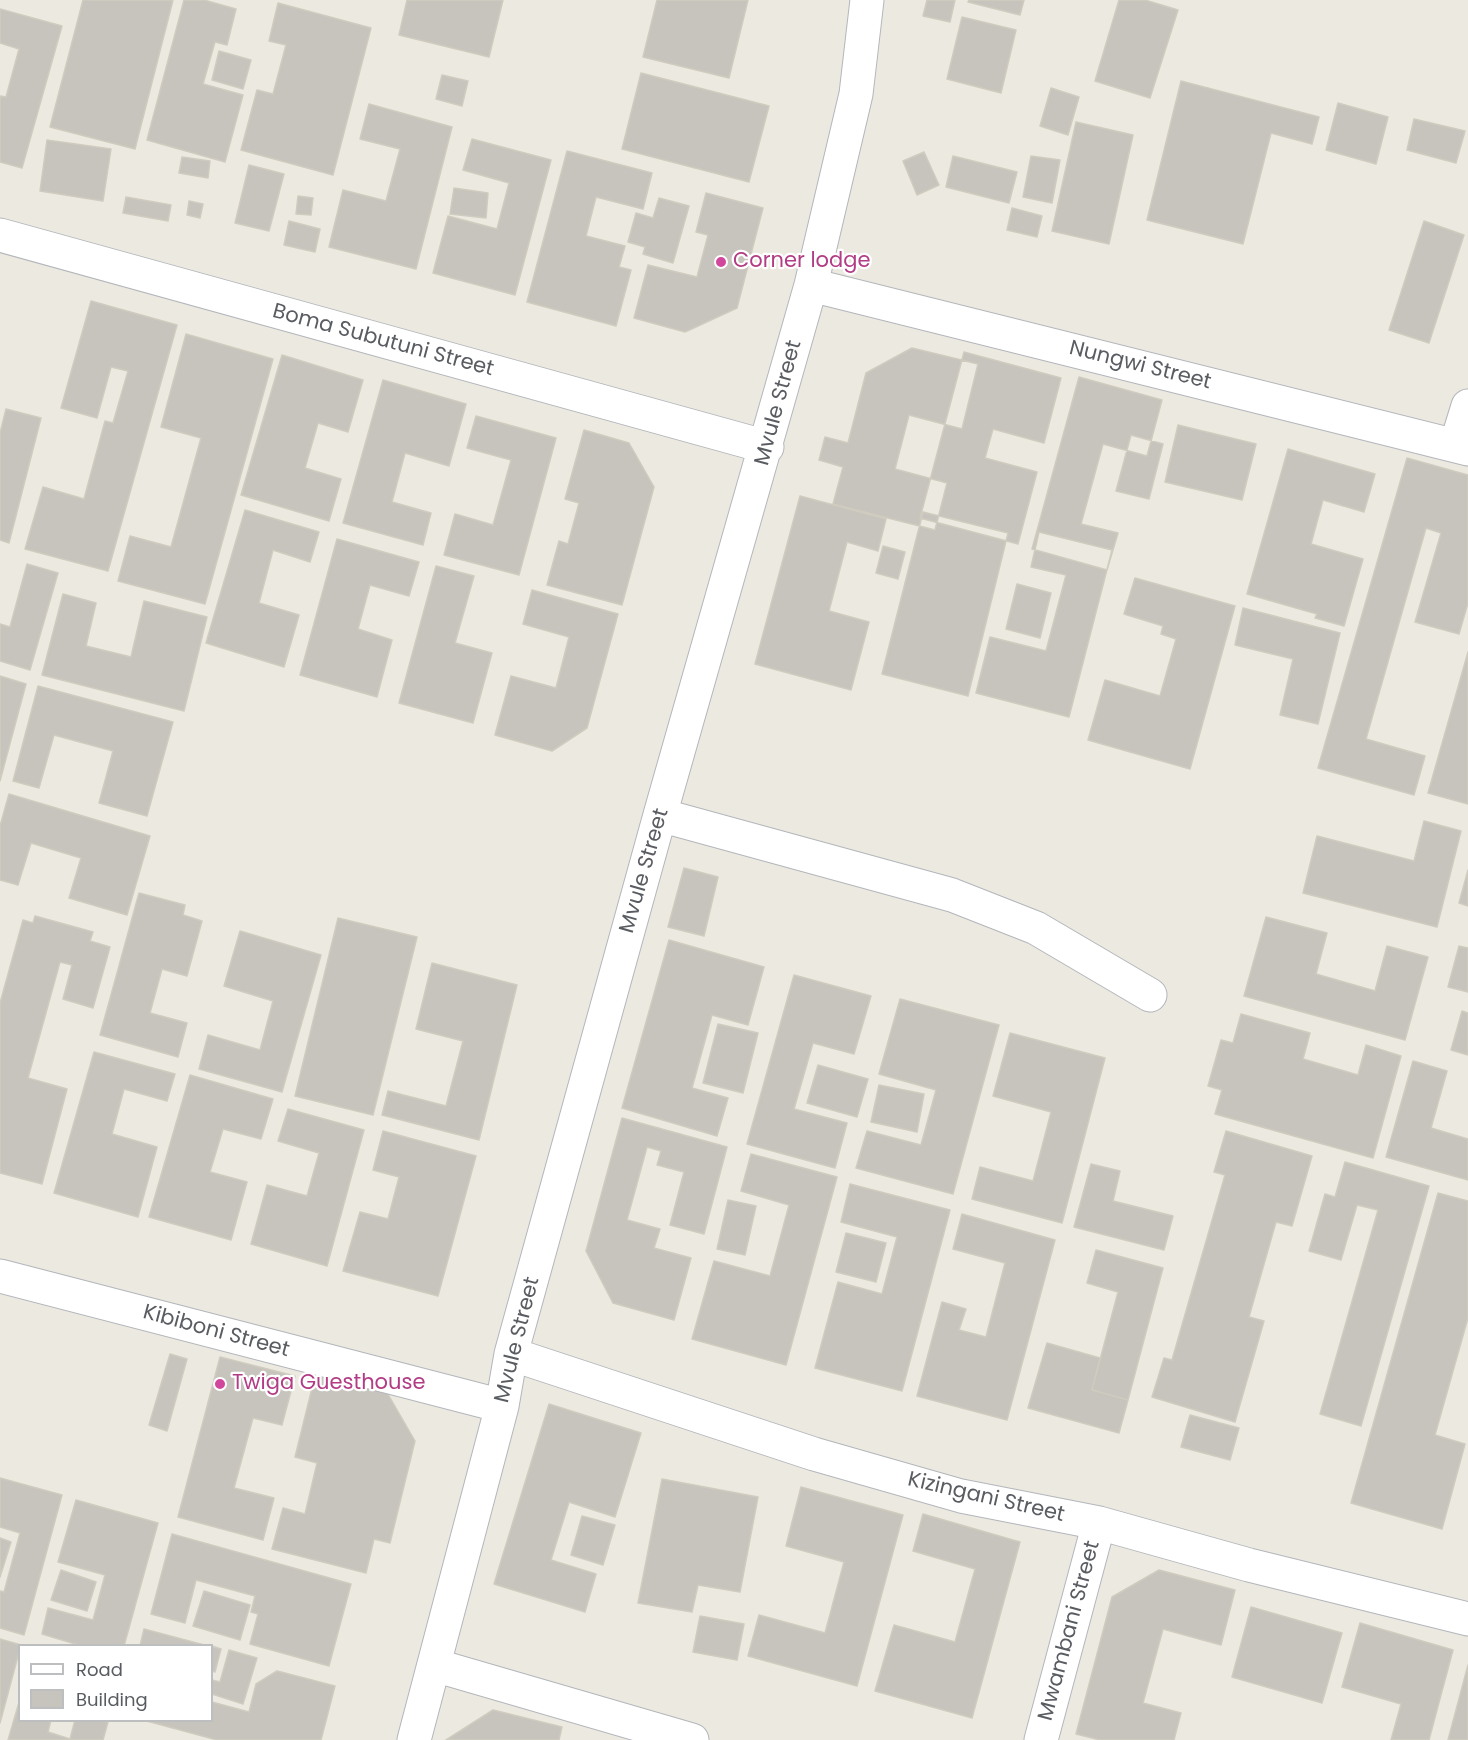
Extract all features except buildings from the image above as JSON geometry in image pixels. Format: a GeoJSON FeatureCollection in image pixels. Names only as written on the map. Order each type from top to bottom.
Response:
{"type":"FeatureCollection","features":[{"type":"Feature","properties":{"kind":"street","name":"Mvule Street"},"geometry":{"type":"LineString","coordinates":[[414,1740],[502,1406],[511,1354],[660,814],[767,447],[811,285],[856,94],[867,0]]}},
{"type":"Feature","properties":{"kind":"street","name":"Boma Subutuni Street"},"geometry":{"type":"LineString","coordinates":[[0,235],[767,447]]}},
{"type":"Feature","properties":{"kind":"street","name":"Nungwi Street"},"geometry":{"type":"LineString","coordinates":[[811,285],[1462,447]]}},
{"type":"Feature","properties":{"kind":"street"},"geometry":{"type":"LineString","coordinates":[[1462,447],[1468,406]]}},
{"type":"Feature","properties":{"kind":"street"},"geometry":{"type":"LineString","coordinates":[[660,814],[952,895],[1036,928],[1150,995]]}},
{"type":"Feature","properties":{"kind":"street","name":"Kibiboni Street"},"geometry":{"type":"LineString","coordinates":[[0,1276],[502,1406]]}},
{"type":"Feature","properties":{"kind":"street","name":"Kizingani Street"},"geometry":{"type":"LineString","coordinates":[[511,1354],[814,1454],[961,1496],[1099,1523],[1249,1565],[1468,1618]]}},
{"type":"Feature","properties":{"kind":"street","name":"Mwambani Street"},"geometry":{"type":"LineString","coordinates":[[1041,1740],[1099,1523]]}},
{"type":"Feature","properties":{"kind":"street"},"geometry":{"type":"LineString","coordinates":[[434,1665],[692,1740]]}},
{"type":"Feature","properties":{"kind":"place","name":"Corner lodge"},"geometry":{"type":"Point","coordinates":[721,262]}},
{"type":"Feature","properties":{"kind":"place","name":"Twiga Guesthouse"},"geometry":{"type":"Point","coordinates":[220,1384]}}]}
